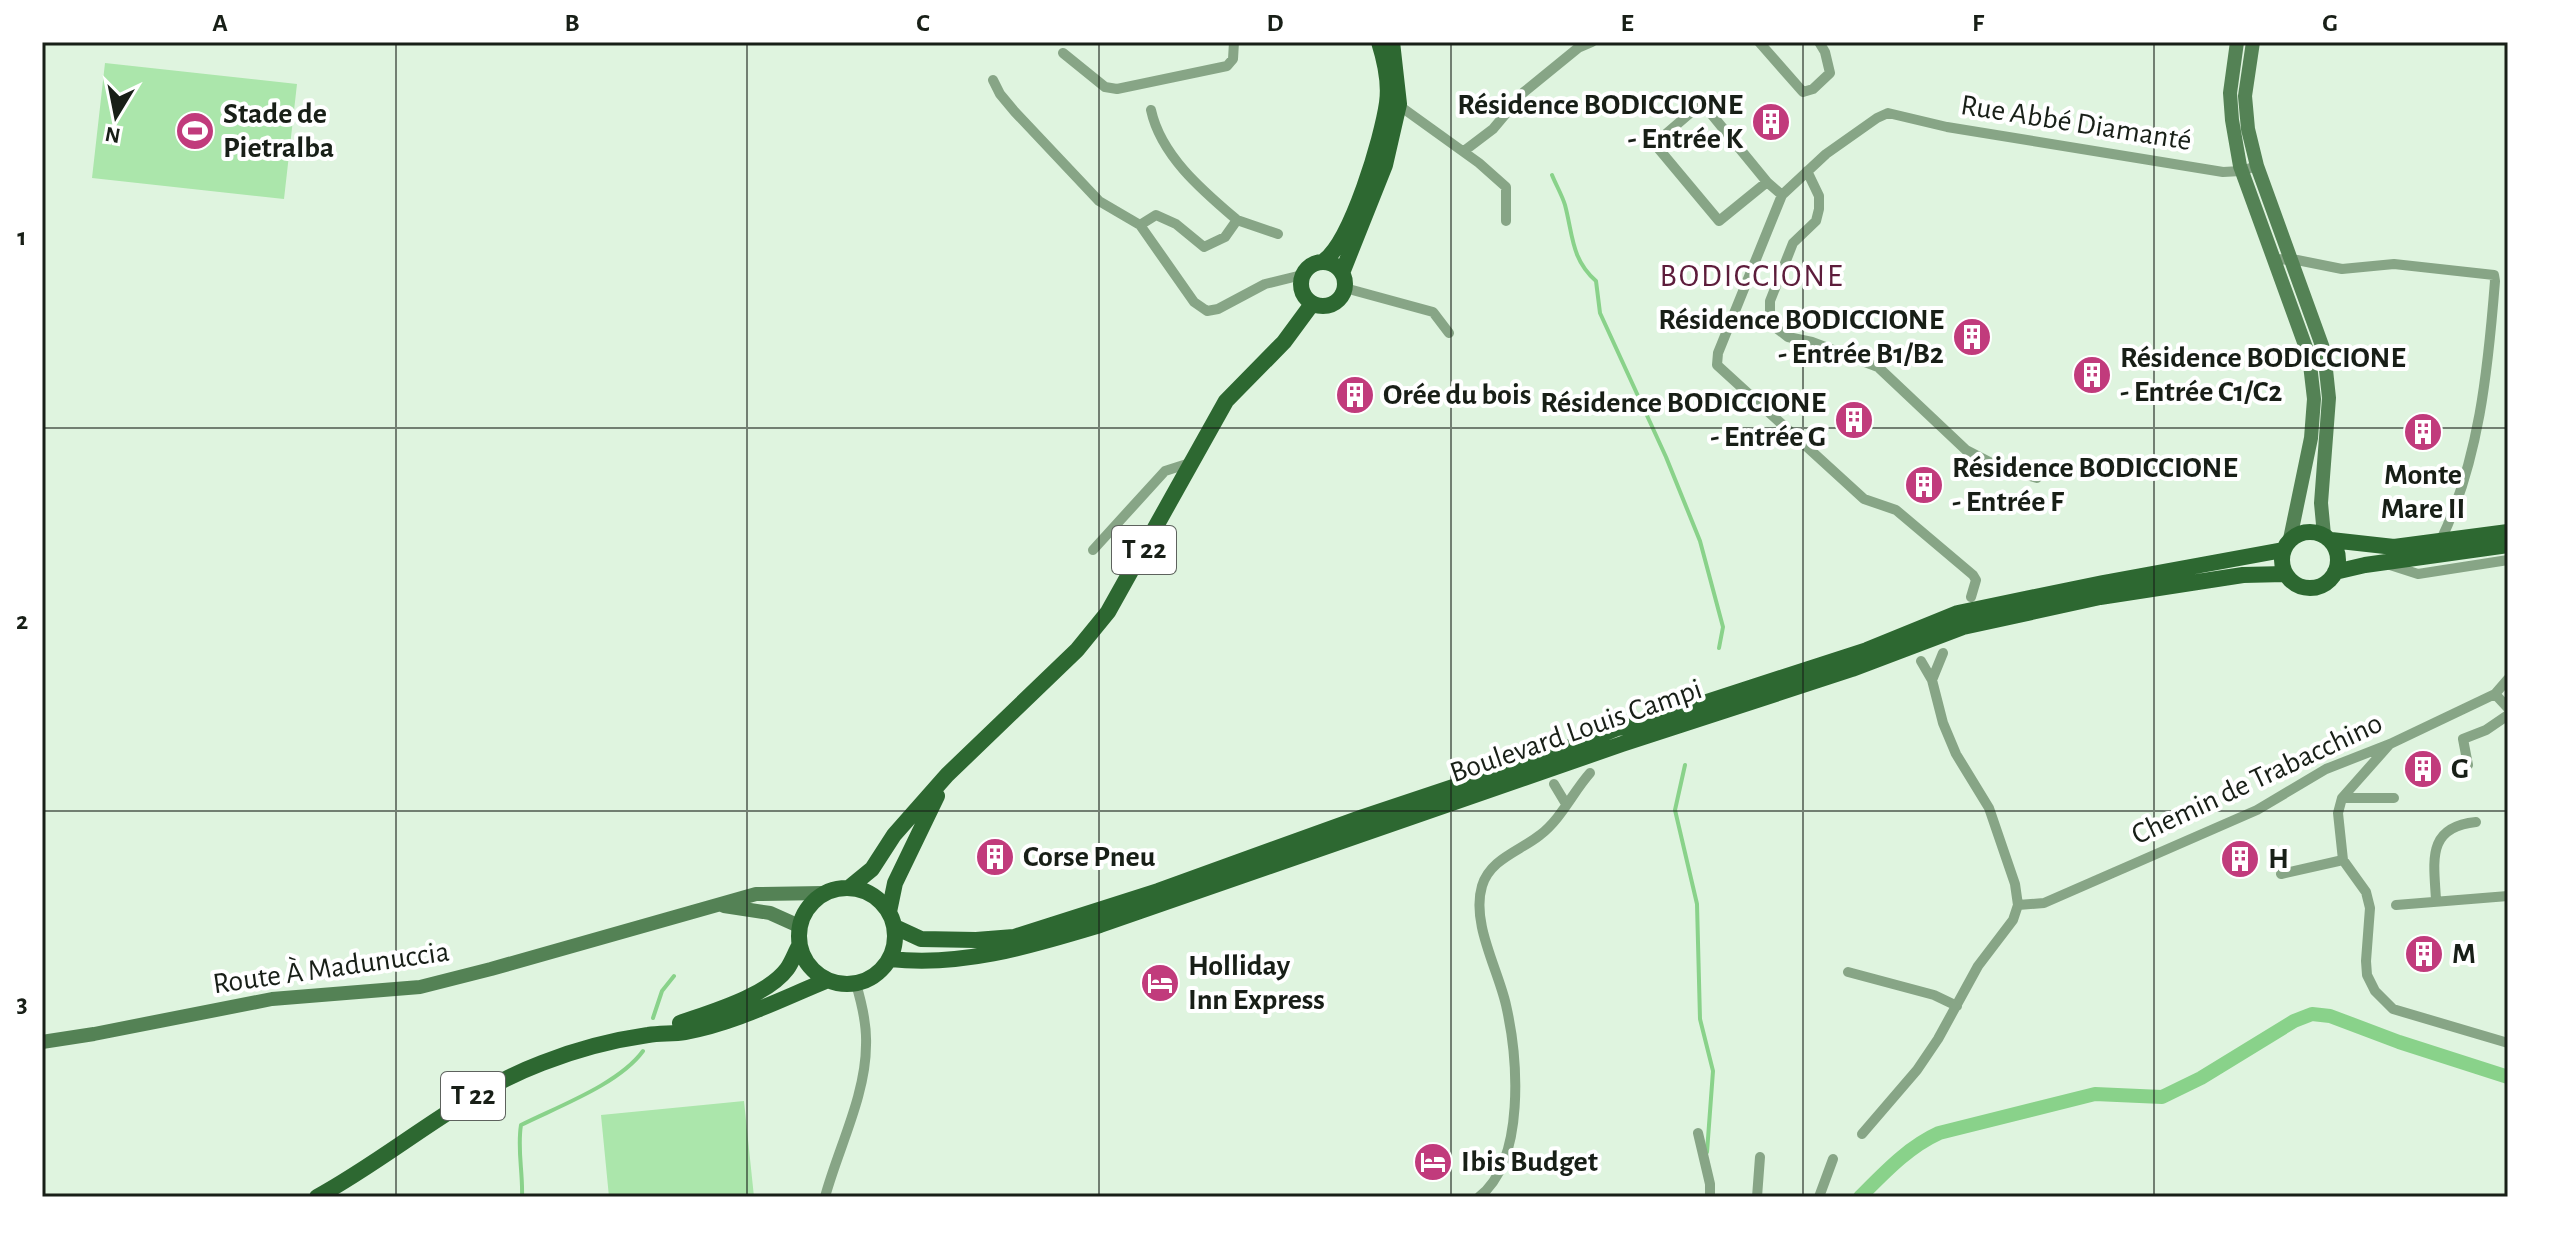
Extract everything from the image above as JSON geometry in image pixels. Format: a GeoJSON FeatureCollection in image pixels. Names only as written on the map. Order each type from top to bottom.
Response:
{"type":"FeatureCollection","features":[{"type":"Feature","properties":{"kind":"main road"},"geometry":{"type":"LineString","coordinates":[[1379,42],[1393,102],[1373,166],[1341,236],[1329,257],[1311,265],[1302,275],[1300,289],[1303,295],[1319,306],[1339,300],[1385,165],[1393,102],[1392,42]]}},
{"type":"Feature","properties":{"kind":"main road"},"geometry":{"type":"LineString","coordinates":[[2237,42],[2230,93],[2241,171],[2309,356],[2314,399],[2311,438],[2297,514],[2281,558],[2285,574],[2299,586],[2308,588],[2326,583],[2335,572],[2338,556],[2327,538],[2321,503],[2329,398],[2324,351],[2257,166],[2248,129],[2245,96],[2253,42]]}},
{"type":"Feature","properties":{"kind":"main road"},"geometry":{"type":"LineString","coordinates":[[1324,261],[1331,263],[1344,280]]}},
{"type":"Feature","properties":{"kind":"main road","name":"T 22"},"geometry":{"type":"LineString","coordinates":[[850,887],[872,869],[894,835],[947,775],[1077,650],[1108,612],[1226,401],[1284,342],[1312,304]]}},
{"type":"Feature","properties":{"kind":"main road"},"geometry":{"type":"LineString","coordinates":[[2287,544],[2306,531],[2327,538],[2394,547],[2508,532]]}},
{"type":"Feature","properties":{"kind":"main road","name":"Boulevard Louis Campi"},"geometry":{"type":"LineString","coordinates":[[892,920],[921,939],[1014,937],[1158,891],[1363,817],[1561,751],[1617,728],[1636,725],[1867,650],[1958,613],[2287,544]]}},
{"type":"Feature","properties":{"kind":"main road"},"geometry":{"type":"LineString","coordinates":[[2335,572],[2508,545]]}},
{"type":"Feature","properties":{"kind":"main road","name":"Boulevard Louis Campi"},"geometry":{"type":"LineString","coordinates":[[890,959],[920,962],[978,958],[1100,925],[1622,744],[1852,669],[1963,627],[2126,593],[2243,575],[2285,574]]}},
{"type":"Feature","properties":{"kind":"main road","name":"T 22"},"geometry":{"type":"LineString","coordinates":[[892,920],[895,883],[947,775]]}},
{"type":"Feature","properties":{"kind":"main road"},"geometry":{"type":"LineString","coordinates":[[850,887],[873,895],[892,920],[895,938],[890,959],[870,979],[856,984],[828,980],[809,967],[799,946],[799,926],[804,913],[812,901],[824,893],[850,887]]}},
{"type":"Feature","properties":{"kind":"main road","name":"Route À Madunuccia"},"geometry":{"type":"LineString","coordinates":[[42,1042],[272,999],[420,987],[756,894],[824,893]]}},
{"type":"Feature","properties":{"kind":"main road","name":"Route À Madunuccia"},"geometry":{"type":"LineString","coordinates":[[716,905],[770,913],[799,926]]}},
{"type":"Feature","properties":{"kind":"main road","name":"T 22"},"geometry":{"type":"LineString","coordinates":[[648,1035],[722,1010],[774,982],[787,969],[799,946]]}},
{"type":"Feature","properties":{"kind":"main road","name":"T 22"},"geometry":{"type":"LineString","coordinates":[[317,1197],[352,1178],[479,1092],[542,1063],[599,1045],[648,1035],[684,1032],[733,1019],[828,980]]}},
{"type":"Feature","properties":{"kind":"street"},"geometry":{"type":"LineString","coordinates":[[1063,53],[1105,87],[1117,89],[1227,66],[1233,59],[1234,42]]}},
{"type":"Feature","properties":{"kind":"street"},"geometry":{"type":"LineString","coordinates":[[1464,151],[1493,129],[1524,92],[1578,48],[1592,42]]}},
{"type":"Feature","properties":{"kind":"street"},"geometry":{"type":"LineString","coordinates":[[1759,42],[1803,92],[1813,89],[1830,73],[1819,42]]}},
{"type":"Feature","properties":{"kind":"street"},"geometry":{"type":"LineString","coordinates":[[993,80],[1015,112],[1099,201],[1140,225],[1194,302],[1207,311],[1218,309],[1265,284],[1302,275]]}},
{"type":"Feature","properties":{"kind":"street"},"geometry":{"type":"LineString","coordinates":[[1393,102],[1464,151],[1506,187],[1506,221]]}},
{"type":"Feature","properties":{"kind":"street"},"geometry":{"type":"LineString","coordinates":[[1767,182],[1719,221],[1658,148],[1660,139],[1696,108],[1708,110],[1767,182],[1782,195]]}},
{"type":"Feature","properties":{"kind":"street"},"geometry":{"type":"LineString","coordinates":[[1151,110],[1155,127],[1199,188],[1237,220],[1278,234]]}},
{"type":"Feature","properties":{"kind":"street","name":"Rue Abbé Diamanté"},"geometry":{"type":"LineString","coordinates":[[1807,171],[1826,154],[1888,113],[1947,127],[2223,172],[2257,166]]}},
{"type":"Feature","properties":{"kind":"street"},"geometry":{"type":"LineString","coordinates":[[1971,597],[1976,580],[1973,575],[1896,510],[1864,499],[1717,365],[1718,353],[1782,195],[1807,171],[1819,196],[1819,209],[1816,221],[1793,243],[1770,301],[1770,314],[1775,327],[1788,337],[1812,342],[1878,367],[1966,450],[2001,468],[2037,478]]}},
{"type":"Feature","properties":{"kind":"street"},"geometry":{"type":"LineString","coordinates":[[1140,225],[1156,215],[1176,224],[1204,247],[1225,237],[1237,220]]}},
{"type":"Feature","properties":{"kind":"street"},"geometry":{"type":"LineString","coordinates":[[2273,259],[2342,269],[2394,264],[2494,275],[2487,373],[2480,411],[2468,467],[2440,542]]}},
{"type":"Feature","properties":{"kind":"street"},"geometry":{"type":"LineString","coordinates":[[1344,280],[1433,312],[1449,333]]}},
{"type":"Feature","properties":{"kind":"street"},"geometry":{"type":"LineString","coordinates":[[1093,550],[1165,471],[1190,463]]}},
{"type":"Feature","properties":{"kind":"street"},"geometry":{"type":"LineString","coordinates":[[2385,563],[2418,574],[2508,560]]}},
{"type":"Feature","properties":{"kind":"street"},"geometry":{"type":"LineString","coordinates":[[1932,680],[1943,653]]}},
{"type":"Feature","properties":{"kind":"street"},"geometry":{"type":"LineString","coordinates":[[1862,1134],[1917,1070],[1978,966],[2013,920],[2018,905],[2015,884],[1989,808],[1956,754],[1943,723],[1932,680],[1921,661]]}},
{"type":"Feature","properties":{"kind":"street","name":"Chemin de Trabacchino"},"geometry":{"type":"LineString","coordinates":[[2018,905],[2044,903],[2257,810],[2326,769],[2390,744],[2495,694],[2508,679]]}},
{"type":"Feature","properties":{"kind":"street"},"geometry":{"type":"LineString","coordinates":[[2495,694],[2508,708]]}},
{"type":"Feature","properties":{"kind":"street"},"geometry":{"type":"LineString","coordinates":[[2468,765],[2463,739],[2486,730],[2508,715]]}},
{"type":"Feature","properties":{"kind":"street"},"geometry":{"type":"LineString","coordinates":[[2390,744],[2342,798],[2338,813],[2343,860],[2366,892],[2370,908],[2367,975],[2375,991],[2393,1009],[2508,1043]]}},
{"type":"Feature","properties":{"kind":"street"},"geometry":{"type":"LineString","coordinates":[[1479,1197],[1499,1175],[1508,1153],[1515,1106],[1506,1003],[1478,905],[1483,883],[1508,854],[1542,834],[1590,773]]}},
{"type":"Feature","properties":{"kind":"street"},"geometry":{"type":"LineString","coordinates":[[1554,784],[1566,804]]}},
{"type":"Feature","properties":{"kind":"street"},"geometry":{"type":"LineString","coordinates":[[2342,798],[2394,798]]}},
{"type":"Feature","properties":{"kind":"street"},"geometry":{"type":"LineString","coordinates":[[2436,900],[2434,854],[2446,831],[2459,823],[2476,822]]}},
{"type":"Feature","properties":{"kind":"street"},"geometry":{"type":"LineString","coordinates":[[2281,874],[2343,860]]}},
{"type":"Feature","properties":{"kind":"street"},"geometry":{"type":"LineString","coordinates":[[2396,905],[2508,896]]}},
{"type":"Feature","properties":{"kind":"street"},"geometry":{"type":"LineString","coordinates":[[1848,972],[1934,995],[1957,1006]]}},
{"type":"Feature","properties":{"kind":"street"},"geometry":{"type":"LineString","coordinates":[[825,1197],[859,1089],[867,1047],[864,1011],[856,984]]}},
{"type":"Feature","properties":{"kind":"street"},"geometry":{"type":"LineString","coordinates":[[1698,1133],[1710,1197]]}},
{"type":"Feature","properties":{"kind":"street"},"geometry":{"type":"LineString","coordinates":[[1757,1197],[1760,1157]]}},
{"type":"Feature","properties":{"kind":"street"},"geometry":{"type":"LineString","coordinates":[[1819,1197],[1833,1159]]}},
{"type":"Feature","properties":{"kind":"green space","name":"Stade de Pietralba"},"geometry":{"type":"Polygon","coordinates":[[[105,63],[297,84],[284,199],[92,178],[105,63]]]}},
{"type":"Feature","properties":{"kind":"green space"},"geometry":{"type":"Polygon","coordinates":[[[744,1101],[754,1197],[609,1197],[601,1115],[744,1101]]]}},
{"type":"Feature","properties":{"kind":"waterway"},"geometry":{"type":"LineString","coordinates":[[1552,175],[1565,205],[1577,255],[1596,281],[1600,313],[1666,457],[1700,541],[1723,627],[1719,648]]}},
{"type":"Feature","properties":{"kind":"waterway"},"geometry":{"type":"LineString","coordinates":[[1685,765],[1675,810],[1697,904],[1700,1019],[1713,1071],[1707,1152]]}},
{"type":"Feature","properties":{"kind":"waterway"},"geometry":{"type":"LineString","coordinates":[[653,1018],[662,991],[674,976]]}},
{"type":"Feature","properties":{"kind":"waterway"},"geometry":{"type":"LineString","coordinates":[[1860,1197],[1907,1153],[1939,1133],[2095,1094],[2162,1097],[2201,1078],[2294,1021],[2312,1014],[2330,1016],[2508,1077]]}},
{"type":"Feature","properties":{"kind":"waterway"},"geometry":{"type":"LineString","coordinates":[[522,1197],[521,1125],[604,1084],[643,1051]]}},
{"type":"Feature","properties":{"kind":"place","name":"Résidence BODICCIONE - Entrée K"},"geometry":{"type":"Point","coordinates":[1771,122]}},
{"type":"Feature","properties":{"kind":"place","name":"Stade de Pietralba"},"geometry":{"type":"Point","coordinates":[195,131]}},
{"type":"Feature","properties":{"kind":"place","name":"Résidence BODICCIONE - Entrée B1/B2"},"geometry":{"type":"Point","coordinates":[1972,337]}},
{"type":"Feature","properties":{"kind":"place","name":"Résidence BODICCIONE - Entrée C1/C2"},"geometry":{"type":"Point","coordinates":[2092,375]}},
{"type":"Feature","properties":{"kind":"place","name":"Orée du bois"},"geometry":{"type":"Point","coordinates":[1355,395]}},
{"type":"Feature","properties":{"kind":"place","name":"Résidence BODICCIONE - Entrée G"},"geometry":{"type":"Point","coordinates":[1854,420]}},
{"type":"Feature","properties":{"kind":"place","name":"Monte Mare II"},"geometry":{"type":"Point","coordinates":[2423,432]}},
{"type":"Feature","properties":{"kind":"place","name":"Résidence BODICCIONE - Entrée F"},"geometry":{"type":"Point","coordinates":[1924,485]}},
{"type":"Feature","properties":{"kind":"place","name":"G"},"geometry":{"type":"Point","coordinates":[2423,769]}},
{"type":"Feature","properties":{"kind":"place","name":"Corse Pneu"},"geometry":{"type":"Point","coordinates":[995,857]}},
{"type":"Feature","properties":{"kind":"place","name":"H"},"geometry":{"type":"Point","coordinates":[2240,859]}},
{"type":"Feature","properties":{"kind":"place","name":"M"},"geometry":{"type":"Point","coordinates":[2424,954]}},
{"type":"Feature","properties":{"kind":"place","name":"Holliday Inn Express"},"geometry":{"type":"Point","coordinates":[1160,983]}},
{"type":"Feature","properties":{"kind":"place","name":"Ibis Budget"},"geometry":{"type":"Point","coordinates":[1433,1162]}},
{"type":"Feature","properties":{"kind":"district","name":"BODICCIONE"},"geometry":{"type":"Point","coordinates":[1752,276]}}]}
